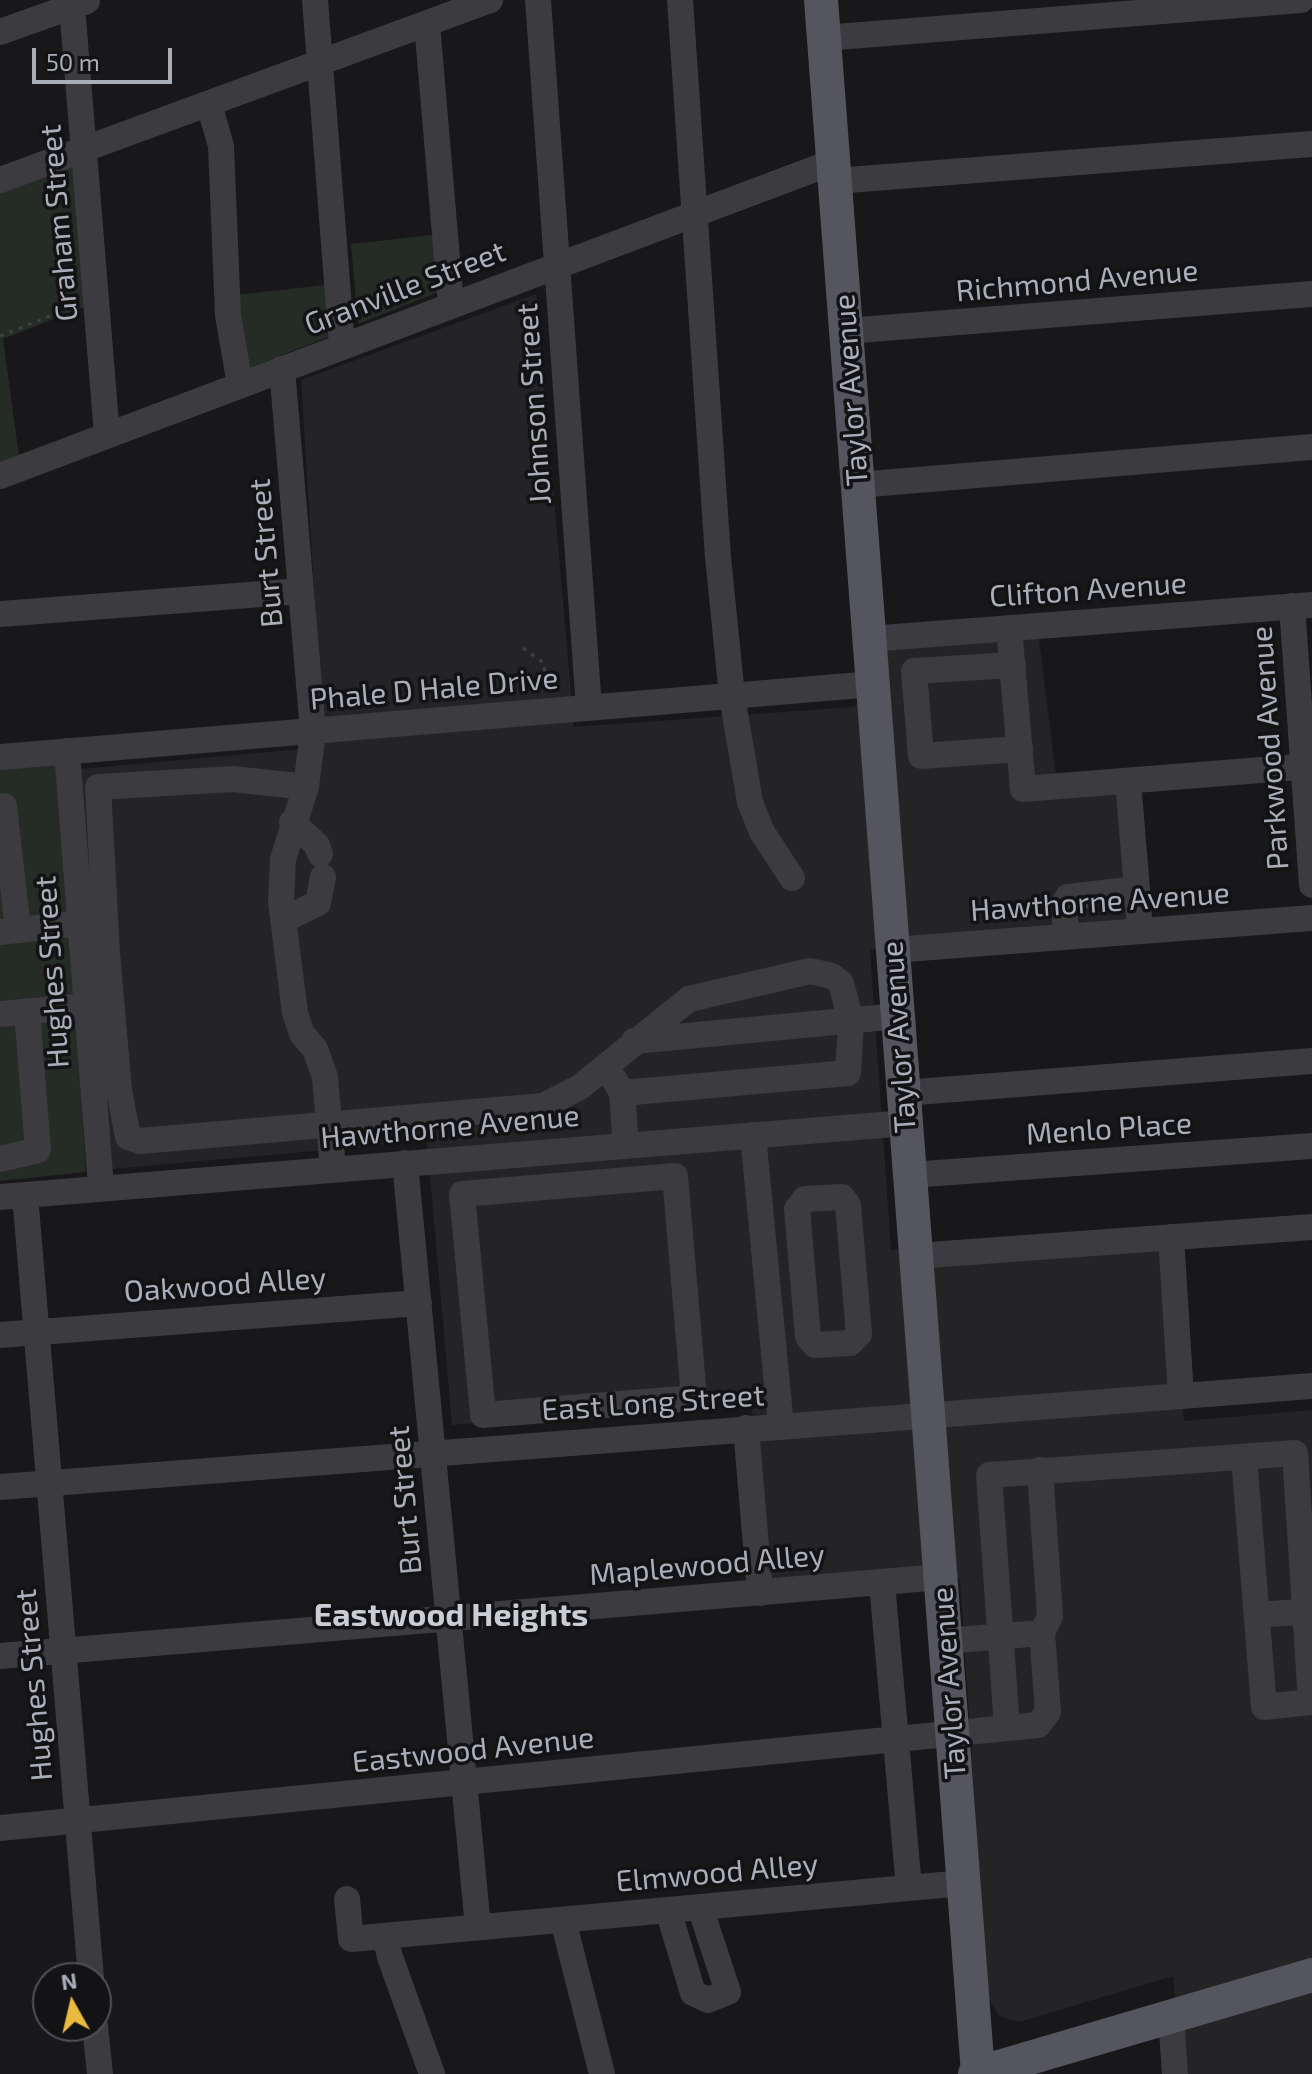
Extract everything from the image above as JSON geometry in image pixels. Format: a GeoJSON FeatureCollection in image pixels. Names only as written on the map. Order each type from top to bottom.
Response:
{"type":"FeatureCollection","features":[{"type":"Feature","properties":{"kind":"main road","name":"Taylor Avenue"},"geometry":{"type":"LineString","coordinates":[[821,0],[976,2074]]}},
{"type":"Feature","properties":{"kind":"main road"},"geometry":{"type":"LineString","coordinates":[[976,2074],[1312,1975]]}},
{"type":"Feature","properties":{"kind":"street"},"geometry":{"type":"LineString","coordinates":[[315,0],[342,346]]}},
{"type":"Feature","properties":{"kind":"street"},"geometry":{"type":"LineString","coordinates":[[0,180],[490,0]]}},
{"type":"Feature","properties":{"kind":"street","name":"Johnson Street"},"geometry":{"type":"LineString","coordinates":[[538,0],[589,708]]}},
{"type":"Feature","properties":{"kind":"street"},"geometry":{"type":"LineString","coordinates":[[680,0],[718,557],[732,696],[750,802],[762,832],[792,878]]}},
{"type":"Feature","properties":{"kind":"street"},"geometry":{"type":"LineString","coordinates":[[824,38],[1156,6],[1301,0]]}},
{"type":"Feature","properties":{"kind":"street"},"geometry":{"type":"LineString","coordinates":[[0,32],[80,3]]}},
{"type":"Feature","properties":{"kind":"street","name":"Graham Street"},"geometry":{"type":"LineString","coordinates":[[80,3],[86,148],[107,435]]}},
{"type":"Feature","properties":{"kind":"street"},"geometry":{"type":"LineString","coordinates":[[427,24],[451,305]]}},
{"type":"Feature","properties":{"kind":"street"},"geometry":{"type":"LineString","coordinates":[[209,104],[221,146],[228,315],[240,385]]}},
{"type":"Feature","properties":{"kind":"street","name":"Granville Street"},"geometry":{"type":"LineString","coordinates":[[0,476],[694,213],[834,172],[1312,144]]}},
{"type":"Feature","properties":{"kind":"street","name":"Richmond Avenue"},"geometry":{"type":"LineString","coordinates":[[846,331],[1312,294]]}},
{"type":"Feature","properties":{"kind":"street","name":"Burt Street"},"geometry":{"type":"LineString","coordinates":[[282,369],[313,731],[306,787],[292,822],[281,874],[283,920],[295,1013],[325,1077],[333,1169]]}},
{"type":"Feature","properties":{"kind":"street"},"geometry":{"type":"LineString","coordinates":[[858,485],[1312,447]]}},
{"type":"Feature","properties":{"kind":"street"},"geometry":{"type":"LineString","coordinates":[[0,614],[301,591]]}},
{"type":"Feature","properties":{"kind":"street","name":"Clifton Avenue"},"geometry":{"type":"LineString","coordinates":[[869,639],[1302,606]]}},
{"type":"Feature","properties":{"kind":"street","name":"Parkwood Avenue"},"geometry":{"type":"LineString","coordinates":[[1302,606],[1312,885]]}},
{"type":"Feature","properties":{"kind":"street"},"geometry":{"type":"LineString","coordinates":[[1009,628],[1023,789],[1308,767]]}},
{"type":"Feature","properties":{"kind":"street"},"geometry":{"type":"LineString","coordinates":[[960,632],[963,668]]}},
{"type":"Feature","properties":{"kind":"street"},"geometry":{"type":"LineString","coordinates":[[1013,665],[914,671],[921,756],[1020,749]]}},
{"type":"Feature","properties":{"kind":"street","name":"Phale D Hale Drive"},"geometry":{"type":"LineString","coordinates":[[0,757],[873,684]]}},
{"type":"Feature","properties":{"kind":"street","name":"Hughes Street"},"geometry":{"type":"LineString","coordinates":[[67,751],[101,1187]]}},
{"type":"Feature","properties":{"kind":"street"},"geometry":{"type":"LineString","coordinates":[[306,787],[233,779],[98,787],[107,953],[119,1090],[128,1137],[140,1141],[543,1106],[580,1087],[689,999],[810,971],[832,976],[841,983],[851,1021],[848,1073],[622,1093]]}},
{"type":"Feature","properties":{"kind":"street"},"geometry":{"type":"LineString","coordinates":[[1128,781],[1140,931]]}},
{"type":"Feature","properties":{"kind":"street"},"geometry":{"type":"LineString","coordinates":[[0,807],[4,806],[9,931],[80,923]]}},
{"type":"Feature","properties":{"kind":"street"},"geometry":{"type":"LineString","coordinates":[[283,920],[318,903],[322,866],[317,845],[292,822]]}},
{"type":"Feature","properties":{"kind":"street"},"geometry":{"type":"LineString","coordinates":[[1066,937],[1064,903],[1068,897],[1137,889]]}},
{"type":"Feature","properties":{"kind":"street","name":"Hawthorne Avenue"},"geometry":{"type":"LineString","coordinates":[[893,950],[1312,918]]}},
{"type":"Feature","properties":{"kind":"street"},"geometry":{"type":"LineString","coordinates":[[0,1014],[87,1006]]}},
{"type":"Feature","properties":{"kind":"street"},"geometry":{"type":"LineString","coordinates":[[0,1159],[38,1150],[27,1012]]}},
{"type":"Feature","properties":{"kind":"street"},"geometry":{"type":"LineString","coordinates":[[634,1041],[898,1016]]}},
{"type":"Feature","properties":{"kind":"street","name":"Hawthorne Avenue"},"geometry":{"type":"LineString","coordinates":[[13,1196],[753,1135],[905,1108],[1312,1061]]}},
{"type":"Feature","properties":{"kind":"street"},"geometry":{"type":"LineString","coordinates":[[607,1066],[622,1093],[626,1146]]}},
{"type":"Feature","properties":{"kind":"street"},"geometry":{"type":"LineString","coordinates":[[753,1135],[781,1426]]}},
{"type":"Feature","properties":{"kind":"street","name":"Menlo Place"},"geometry":{"type":"LineString","coordinates":[[910,1175],[1312,1146]]}},
{"type":"Feature","properties":{"kind":"street","name":"Burt Street"},"geometry":{"type":"LineString","coordinates":[[405,1163],[478,1927]]}},
{"type":"Feature","properties":{"kind":"street"},"geometry":{"type":"LineString","coordinates":[[675,1176],[694,1398],[483,1415],[472,1304],[462,1194],[675,1176]]}},
{"type":"Feature","properties":{"kind":"street","name":"Hughes Street"},"geometry":{"type":"LineString","coordinates":[[13,1196],[37,1331],[90,1962]]}},
{"type":"Feature","properties":{"kind":"street"},"geometry":{"type":"LineString","coordinates":[[842,1197],[848,1205],[859,1334],[850,1343],[815,1345],[808,1337],[802,1272],[797,1209],[805,1199],[842,1197]]}},
{"type":"Feature","properties":{"kind":"street"},"geometry":{"type":"LineString","coordinates":[[916,1256],[1312,1227]]}},
{"type":"Feature","properties":{"kind":"street"},"geometry":{"type":"LineString","coordinates":[[1171,1237],[1181,1396]]}},
{"type":"Feature","properties":{"kind":"street","name":"Oakwood Alley"},"geometry":{"type":"LineString","coordinates":[[0,1335],[419,1303]]}},
{"type":"Feature","properties":{"kind":"street","name":"East Long Street"},"geometry":{"type":"LineString","coordinates":[[0,1487],[1312,1386]]}},
{"type":"Feature","properties":{"kind":"street"},"geometry":{"type":"LineString","coordinates":[[746,1428],[760,1593]]}},
{"type":"Feature","properties":{"kind":"street"},"geometry":{"type":"LineString","coordinates":[[1007,1727],[989,1475],[1040,1470],[1295,1453],[1309,1611],[1311,1702],[1264,1707],[1244,1457]]}},
{"type":"Feature","properties":{"kind":"street","name":"Eastwood Avenue"},"geometry":{"type":"LineString","coordinates":[[0,1828],[464,1784],[952,1731],[1038,1725],[1048,1712],[1042,1633],[1050,1616],[1040,1470]]}},
{"type":"Feature","properties":{"kind":"street","name":"Maplewood Alley"},"geometry":{"type":"LineString","coordinates":[[0,1656],[941,1577]]}},
{"type":"Feature","properties":{"kind":"street"},"geometry":{"type":"LineString","coordinates":[[882,1583],[909,1888]]}},
{"type":"Feature","properties":{"kind":"street"},"geometry":{"type":"LineString","coordinates":[[1258,1615],[1309,1611]]}},
{"type":"Feature","properties":{"kind":"street"},"geometry":{"type":"LineString","coordinates":[[945,1641],[1042,1633]]}},
{"type":"Feature","properties":{"kind":"street","name":"Elmwood Alley"},"geometry":{"type":"LineString","coordinates":[[347,1899],[351,1939],[963,1883]]}},
{"type":"Feature","properties":{"kind":"street"},"geometry":{"type":"LineString","coordinates":[[668,1910],[693,1993],[708,2000],[728,1992],[700,1907]]}},
{"type":"Feature","properties":{"kind":"street"},"geometry":{"type":"LineString","coordinates":[[563,1920],[602,2074]]}},
{"type":"Feature","properties":{"kind":"street"},"geometry":{"type":"LineString","coordinates":[[385,1936],[432,2074]]}},
{"type":"Feature","properties":{"kind":"street"},"geometry":{"type":"LineString","coordinates":[[1171,2017],[1175,2074]]}},
{"type":"Feature","properties":{"kind":"street"},"geometry":{"type":"LineString","coordinates":[[97,2042],[100,2074]]}},
{"type":"Feature","properties":{"kind":"path"},"geometry":{"type":"LineString","coordinates":[[0,336],[98,297]]}},
{"type":"Feature","properties":{"kind":"path"},"geometry":{"type":"LineString","coordinates":[[523,648],[544,663],[549,711]]}},
{"type":"Feature","properties":{"kind":"shaded area"},"geometry":{"type":"Polygon","coordinates":[[[74,161],[84,307],[3,339],[19,456],[0,463],[0,188],[74,161]]]}},
{"type":"Feature","properties":{"kind":"shaded area"},"geometry":{"type":"Polygon","coordinates":[[[441,234],[444,290],[358,324],[351,244],[441,234]]]}},
{"type":"Feature","properties":{"kind":"shaded area"},"geometry":{"type":"Polygon","coordinates":[[[325,285],[328,337],[232,375],[226,296],[325,285]]]}},
{"type":"Feature","properties":{"kind":"shaded area"},"geometry":{"type":"Polygon","coordinates":[[[536,294],[574,727],[853,707],[879,690],[876,646],[1038,631],[1056,776],[1133,774],[1148,923],[870,950],[891,1250],[1164,1232],[1184,1421],[1312,1410],[1312,2074],[1182,2074],[1173,1976],[1019,2022],[999,2016],[988,1998],[960,1578],[768,1591],[751,1399],[452,1425],[427,1141],[112,1169],[80,769],[324,747],[301,380],[536,294]]]}},
{"type":"Feature","properties":{"kind":"shaded area"},"geometry":{"type":"Polygon","coordinates":[[[58,761],[86,1172],[0,1181],[0,765],[58,761]]]}},
{"type":"Feature","properties":{"kind":"district","name":"Eastwood Heights"},"geometry":{"type":"Point","coordinates":[451,1615]}}]}
